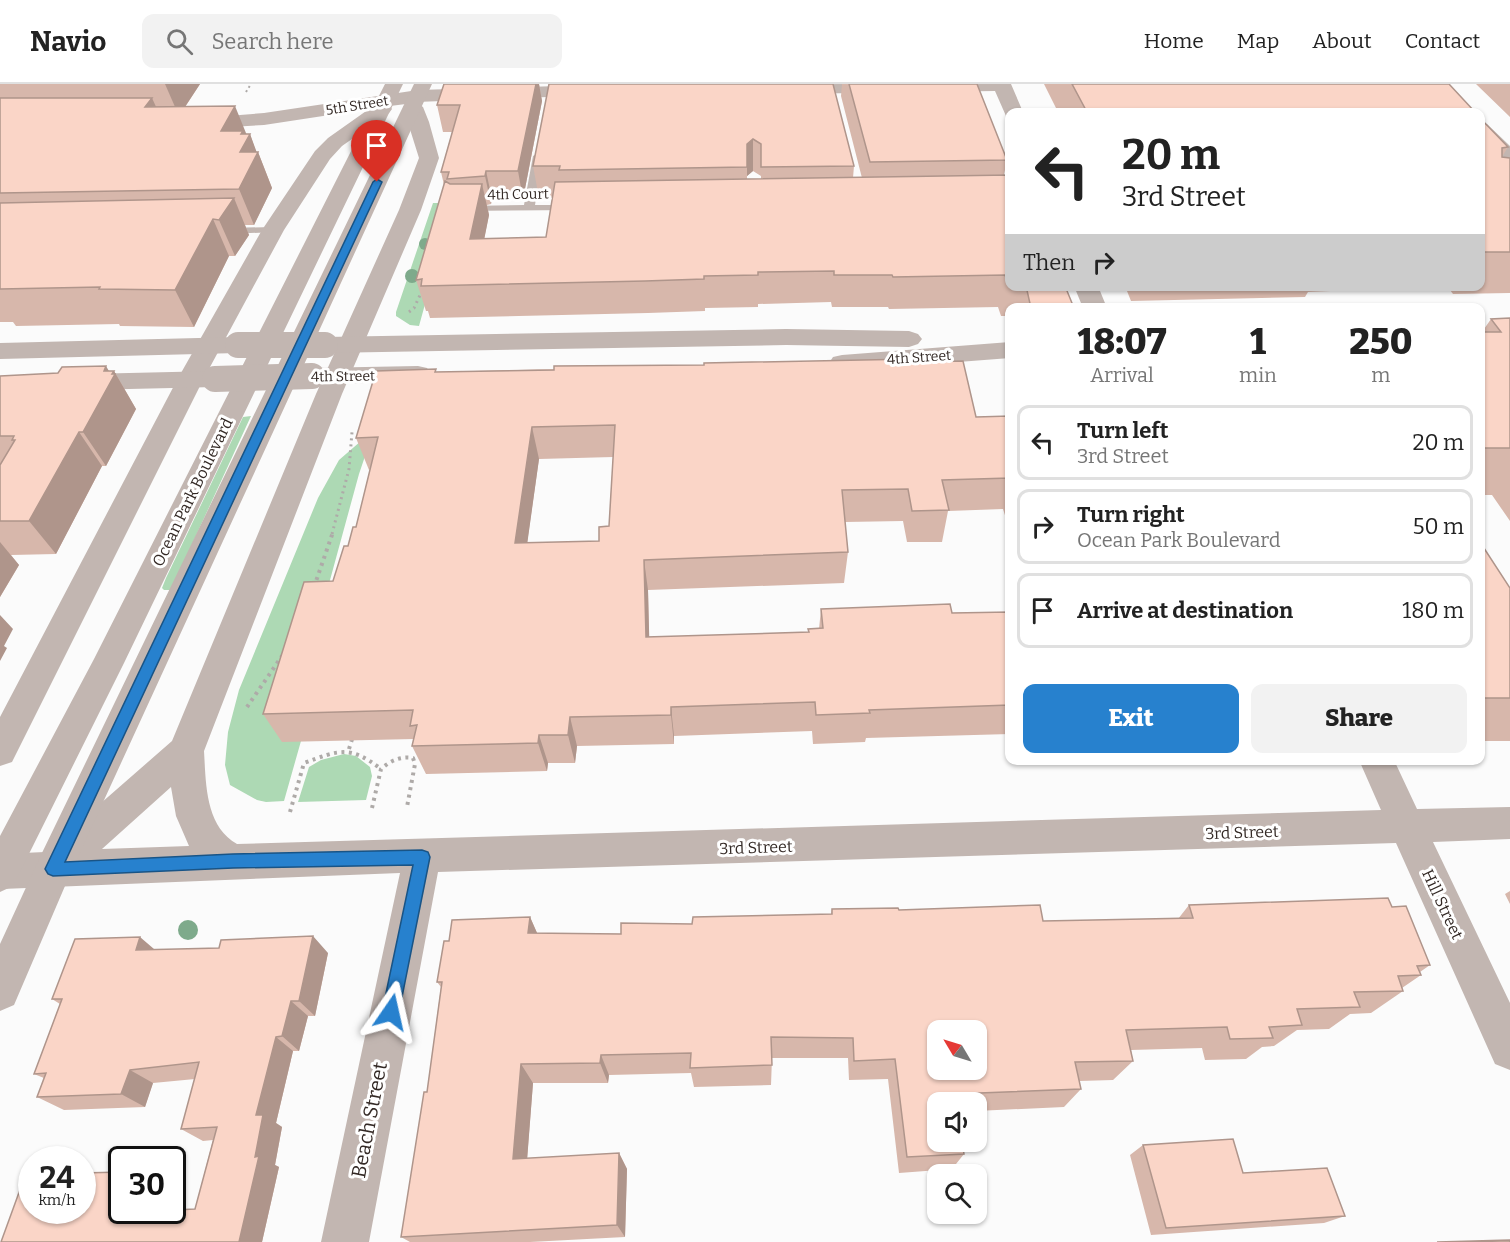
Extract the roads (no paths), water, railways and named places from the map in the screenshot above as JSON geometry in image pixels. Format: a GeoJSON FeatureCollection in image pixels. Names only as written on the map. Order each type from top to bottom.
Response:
{"type":"FeatureCollection","features":[{"type":"Feature","properties":{"kind":"street"},"geometry":{"type":"LineString","coordinates":[[774,88],[832,90],[1002,84],[1012,108]]}},
{"type":"Feature","properties":{"kind":"street","name":"5th Street"},"geometry":{"type":"LineString","coordinates":[[177,124],[264,119],[403,97],[550,98],[592,88],[614,91]]}},
{"type":"Feature","properties":{"kind":"street"},"geometry":{"type":"LineString","coordinates":[[0,751],[203,379],[208,347],[273,230],[322,155],[335,142],[403,97]]}},
{"type":"Feature","properties":{"kind":"street","name":"Ocean Park Boulevard"},"geometry":{"type":"LineString","coordinates":[[233,861],[213,848],[199,828],[190,793],[186,751],[324,376],[338,344],[410,210],[429,158],[419,122],[403,97]]}},
{"type":"Feature","properties":{"kind":"street","name":"Ocean Park Boulevard"},"geometry":{"type":"LineString","coordinates":[[0,991],[53,869],[403,97]]}},
{"type":"Feature","properties":{"kind":"street","name":"Ocean Park Boulevard"},"geometry":{"type":"LineString","coordinates":[[1,873],[403,97]]}},
{"type":"Feature","properties":{"kind":"street"},"geometry":{"type":"LineString","coordinates":[[1485,133],[1510,157]]}},
{"type":"Feature","properties":{"kind":"street","name":"4th Street"},"geometry":{"type":"LineString","coordinates":[[0,351],[786,337],[1005,341]]}},
{"type":"Feature","properties":{"kind":"street","name":"4th Street"},"geometry":{"type":"LineString","coordinates":[[813,365],[1005,350]]}},
{"type":"Feature","properties":{"kind":"street","name":"4th Street"},"geometry":{"type":"LineString","coordinates":[[0,384],[445,374]]}},
{"type":"Feature","properties":{"kind":"street","name":"Ocean Park Boulevard"},"geometry":{"type":"LineString","coordinates":[[53,869],[186,751]]}},
{"type":"Feature","properties":{"kind":"street","name":"Hill Street"},"geometry":{"type":"LineString","coordinates":[[1378,765],[1510,1048]]}},
{"type":"Feature","properties":{"kind":"street","name":"3rd Street"},"geometry":{"type":"LineString","coordinates":[[1,873],[233,861],[1510,823]]}},
{"type":"Feature","properties":{"kind":"street","name":"Beach Street"},"geometry":{"type":"LineString","coordinates":[[345,1242],[422,857]]}},
{"type":"Feature","properties":{"kind":"lane"},"geometry":{"type":"LineString","coordinates":[[528,208],[540,150]]}},
{"type":"Feature","properties":{"kind":"lane","name":"4th Court"},"geometry":{"type":"LineString","coordinates":[[458,210],[588,207]]}},
{"type":"Feature","properties":{"kind":"lane"},"geometry":{"type":"LineString","coordinates":[[213,231],[273,230]]}}]}
